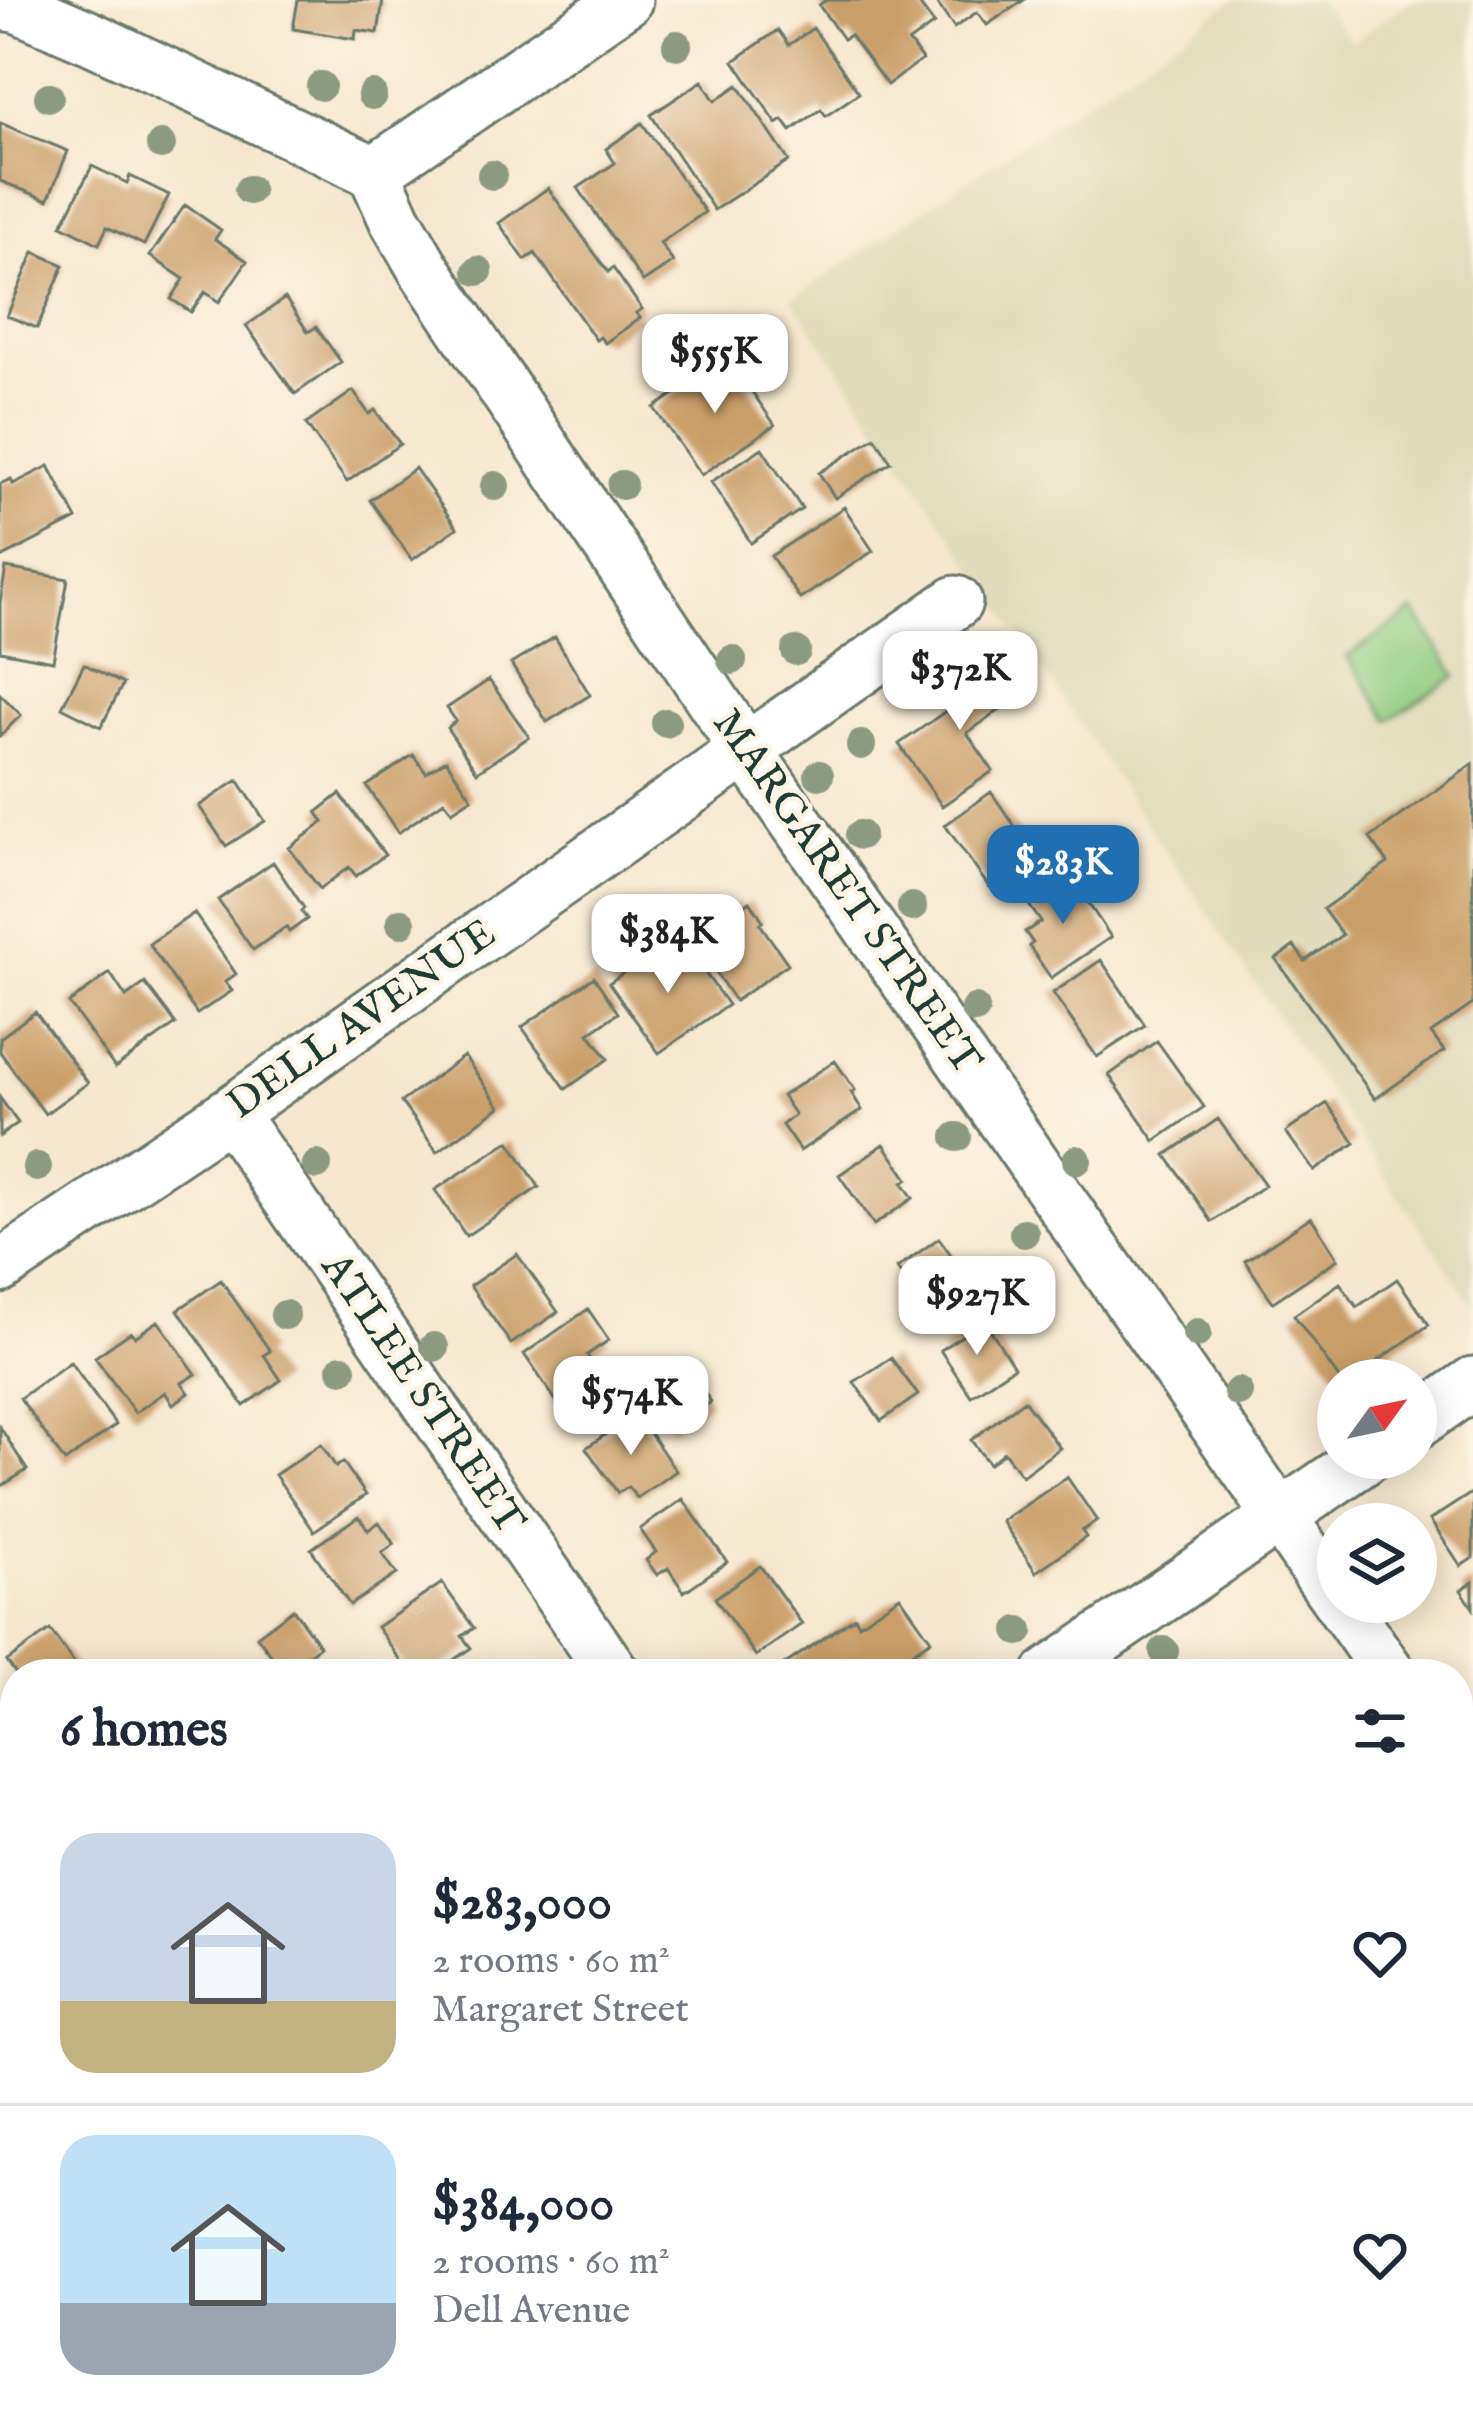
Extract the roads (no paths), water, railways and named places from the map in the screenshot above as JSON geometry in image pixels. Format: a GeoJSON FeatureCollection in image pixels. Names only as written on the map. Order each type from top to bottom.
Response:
{"type":"FeatureCollection","features":[{"type":"Feature","properties":{"kind":"street"},"geometry":{"type":"LineString","coordinates":[[14,4],[374,172],[626,0]]}},
{"type":"Feature","properties":{"kind":"street","name":"MARGARET STREET"},"geometry":{"type":"LineString","coordinates":[[374,172],[424,269],[746,750],[1317,1570]]}},
{"type":"Feature","properties":{"kind":"street","name":"DELL AVENUE"},"geometry":{"type":"LineString","coordinates":[[0,1268],[230,1113],[956,602]]}},
{"type":"Feature","properties":{"kind":"street","name":"ATLEE STREET"},"geometry":{"type":"LineString","coordinates":[[230,1113],[604,1659]]}},
{"type":"Feature","properties":{"kind":"street"},"geometry":{"type":"LineString","coordinates":[[1437,1408],[1473,1383]]}},
{"type":"Feature","properties":{"kind":"street"},"geometry":{"type":"LineString","coordinates":[[1071,1659],[1335,1479]]}},
{"type":"Feature","properties":{"kind":"street","name":"MARGARET STREET"},"geometry":{"type":"LineString","coordinates":[[1354,1623],[1380,1659]]}}]}
